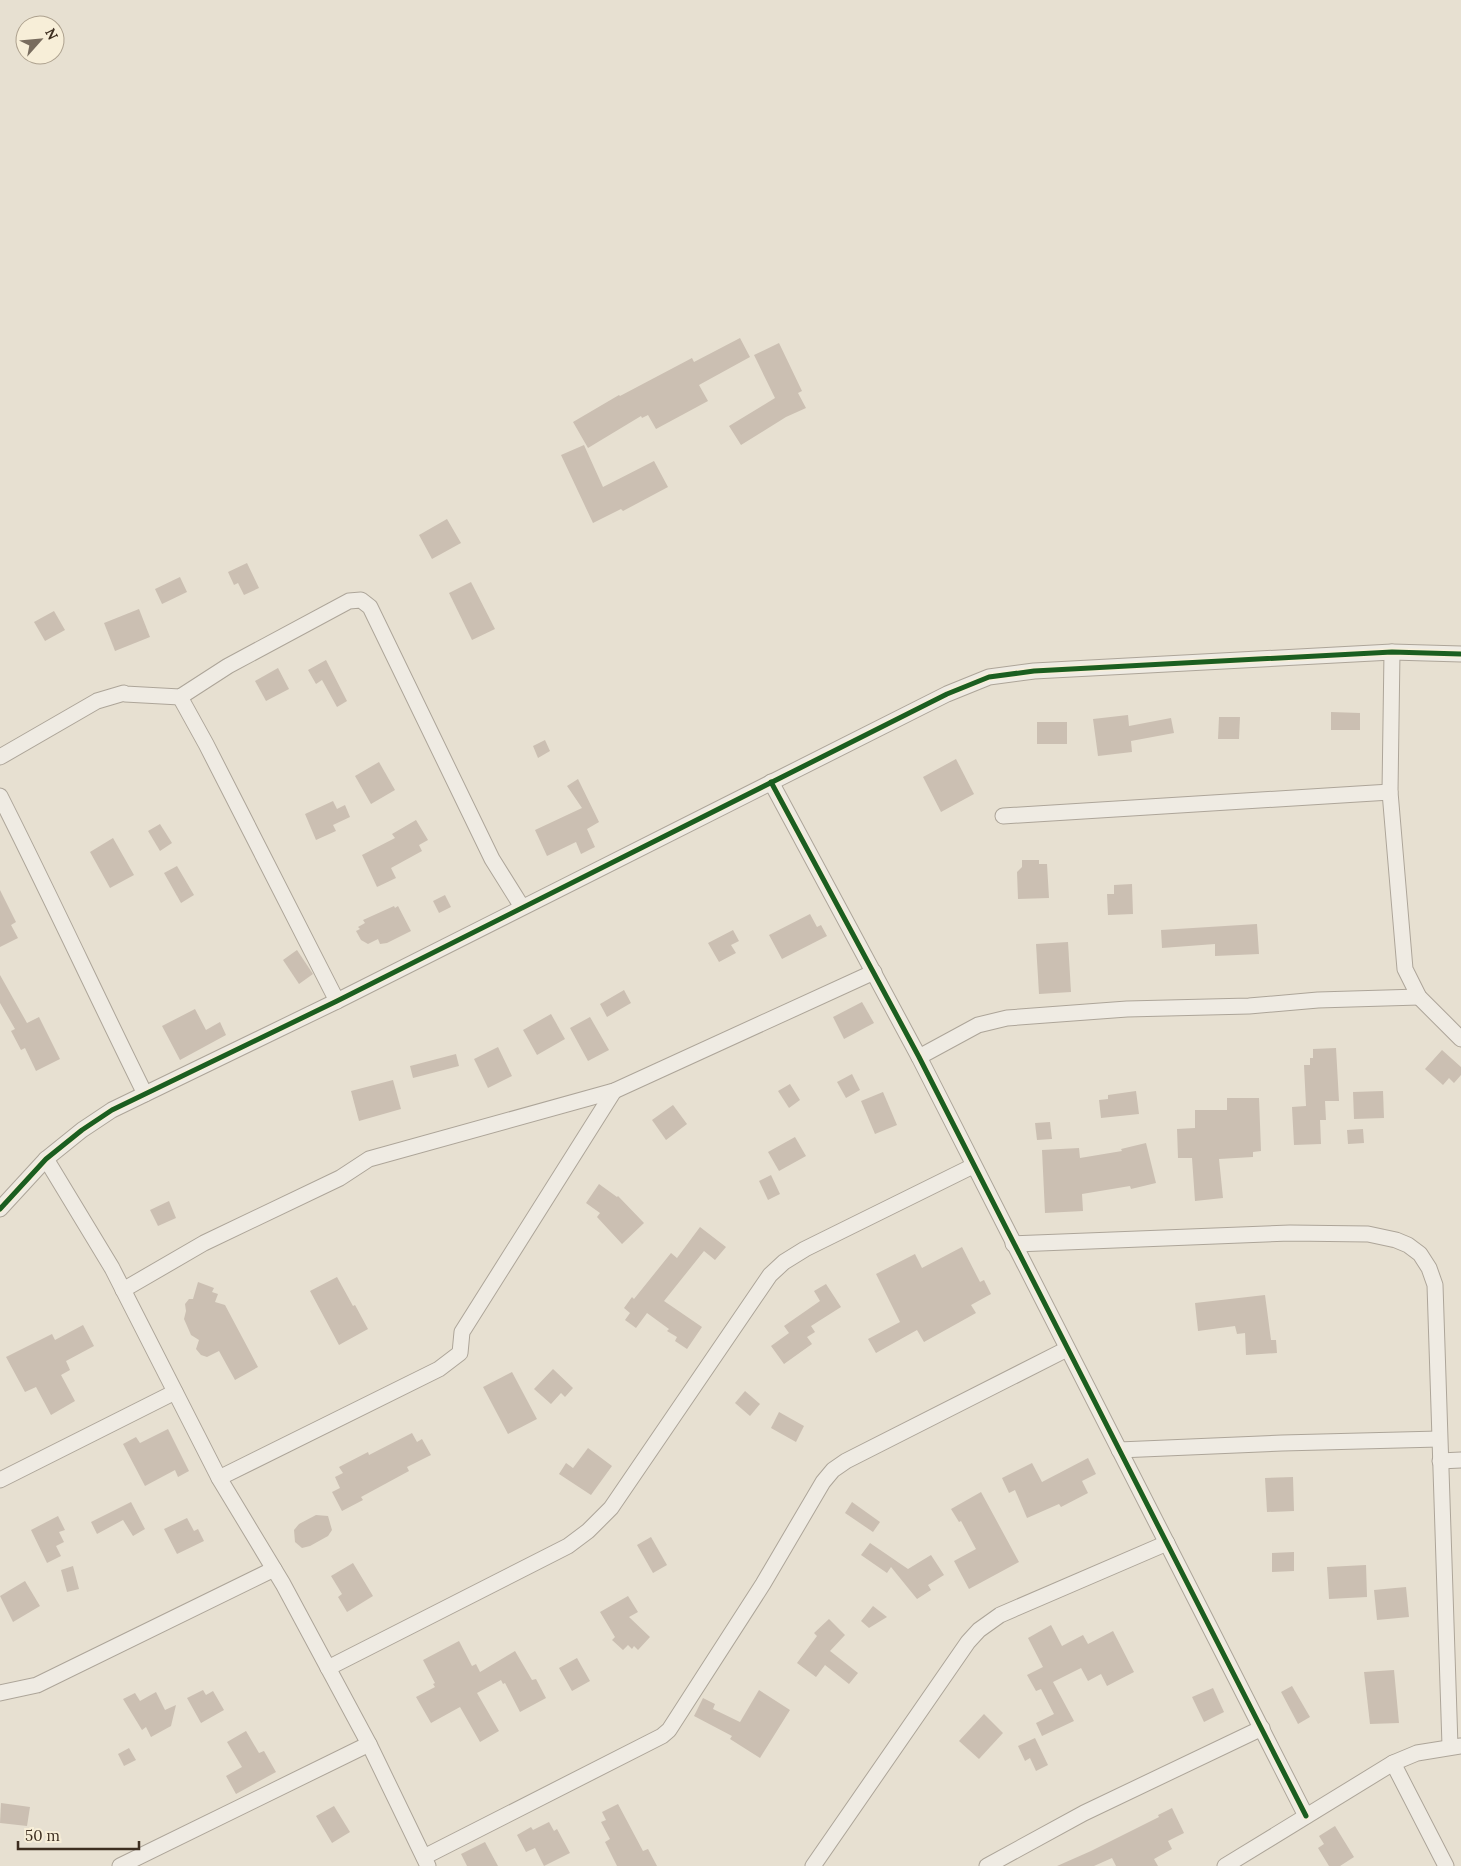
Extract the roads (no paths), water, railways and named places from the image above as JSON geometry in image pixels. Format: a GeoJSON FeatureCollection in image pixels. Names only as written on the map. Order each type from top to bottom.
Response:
{"type":"FeatureCollection","features":[{"type":"Feature","properties":{"kind":"street"},"geometry":{"type":"LineString","coordinates":[[0,757],[97,701],[110,696],[124,693],[180,697],[228,666],[349,600],[361,600],[370,607],[492,859],[522,907]]}},
{"type":"Feature","properties":{"kind":"street"},"geometry":{"type":"LineString","coordinates":[[1392,652],[1390,792],[1405,969],[1419,997],[1461,1039]]}},
{"type":"Feature","properties":{"kind":"street"},"geometry":{"type":"LineString","coordinates":[[0,1209],[46,1159],[82,1130],[112,1110],[337,1000],[947,694],[988,676],[1034,671],[1392,652],[1461,654]]}},
{"type":"Feature","properties":{"kind":"street"},"geometry":{"type":"LineString","coordinates":[[180,697],[337,1000]]}},
{"type":"Feature","properties":{"kind":"street"},"geometry":{"type":"LineString","coordinates":[[772,782],[919,1057],[1306,1816]]}},
{"type":"Feature","properties":{"kind":"street"},"geometry":{"type":"LineString","coordinates":[[1003,816],[1390,792]]}},
{"type":"Feature","properties":{"kind":"street"},"geometry":{"type":"LineString","coordinates":[[0,796],[50,894],[145,1094]]}},
{"type":"Feature","properties":{"kind":"street"},"geometry":{"type":"LineString","coordinates":[[123,1290],[204,1243],[332,1182],[369,1160],[614,1091],[874,972]]}},
{"type":"Feature","properties":{"kind":"street"},"geometry":{"type":"LineString","coordinates":[[919,1057],[978,1025],[1007,1018],[1127,1009],[1249,1006],[1318,1000],[1419,997]]}},
{"type":"Feature","properties":{"kind":"street"},"geometry":{"type":"LineString","coordinates":[[219,1478],[439,1369],[460,1353],[462,1332],[614,1091]]}},
{"type":"Feature","properties":{"kind":"street"},"geometry":{"type":"LineString","coordinates":[[46,1159],[112,1268],[219,1478],[274,1568],[369,1744],[426,1862],[662,1736],[669,1730],[742,1616],[823,1482],[833,1470],[846,1461],[1067,1349]]}},
{"type":"Feature","properties":{"kind":"street"},"geometry":{"type":"LineString","coordinates":[[328,1668],[568,1546],[588,1531],[611,1508],[770,1275],[784,1262],[805,1249],[973,1166]]}},
{"type":"Feature","properties":{"kind":"street"},"geometry":{"type":"LineString","coordinates":[[1013,1244],[1290,1233],[1368,1234],[1396,1240],[1408,1245],[1420,1254],[1429,1268],[1435,1286],[1440,1461],[1456,1746],[1417,1753],[1393,1763],[1225,1866]]}},
{"type":"Feature","properties":{"kind":"street"},"geometry":{"type":"LineString","coordinates":[[0,1480],[175,1392]]}},
{"type":"Feature","properties":{"kind":"street"},"geometry":{"type":"LineString","coordinates":[[1119,1450],[1439,1439]]}},
{"type":"Feature","properties":{"kind":"street"},"geometry":{"type":"LineString","coordinates":[[1440,1461],[1461,1460]]}},
{"type":"Feature","properties":{"kind":"street"},"geometry":{"type":"LineString","coordinates":[[814,1866],[968,1642],[979,1630],[1000,1615],[1167,1543]]}},
{"type":"Feature","properties":{"kind":"street"},"geometry":{"type":"LineString","coordinates":[[0,1693],[36,1685],[274,1568]]}},
{"type":"Feature","properties":{"kind":"street"},"geometry":{"type":"LineString","coordinates":[[987,1866],[1084,1813],[1262,1728]]}},
{"type":"Feature","properties":{"kind":"street"},"geometry":{"type":"LineString","coordinates":[[120,1866],[369,1744]]}},
{"type":"Feature","properties":{"kind":"street"},"geometry":{"type":"LineString","coordinates":[[1393,1763],[1446,1866]]}}]}
